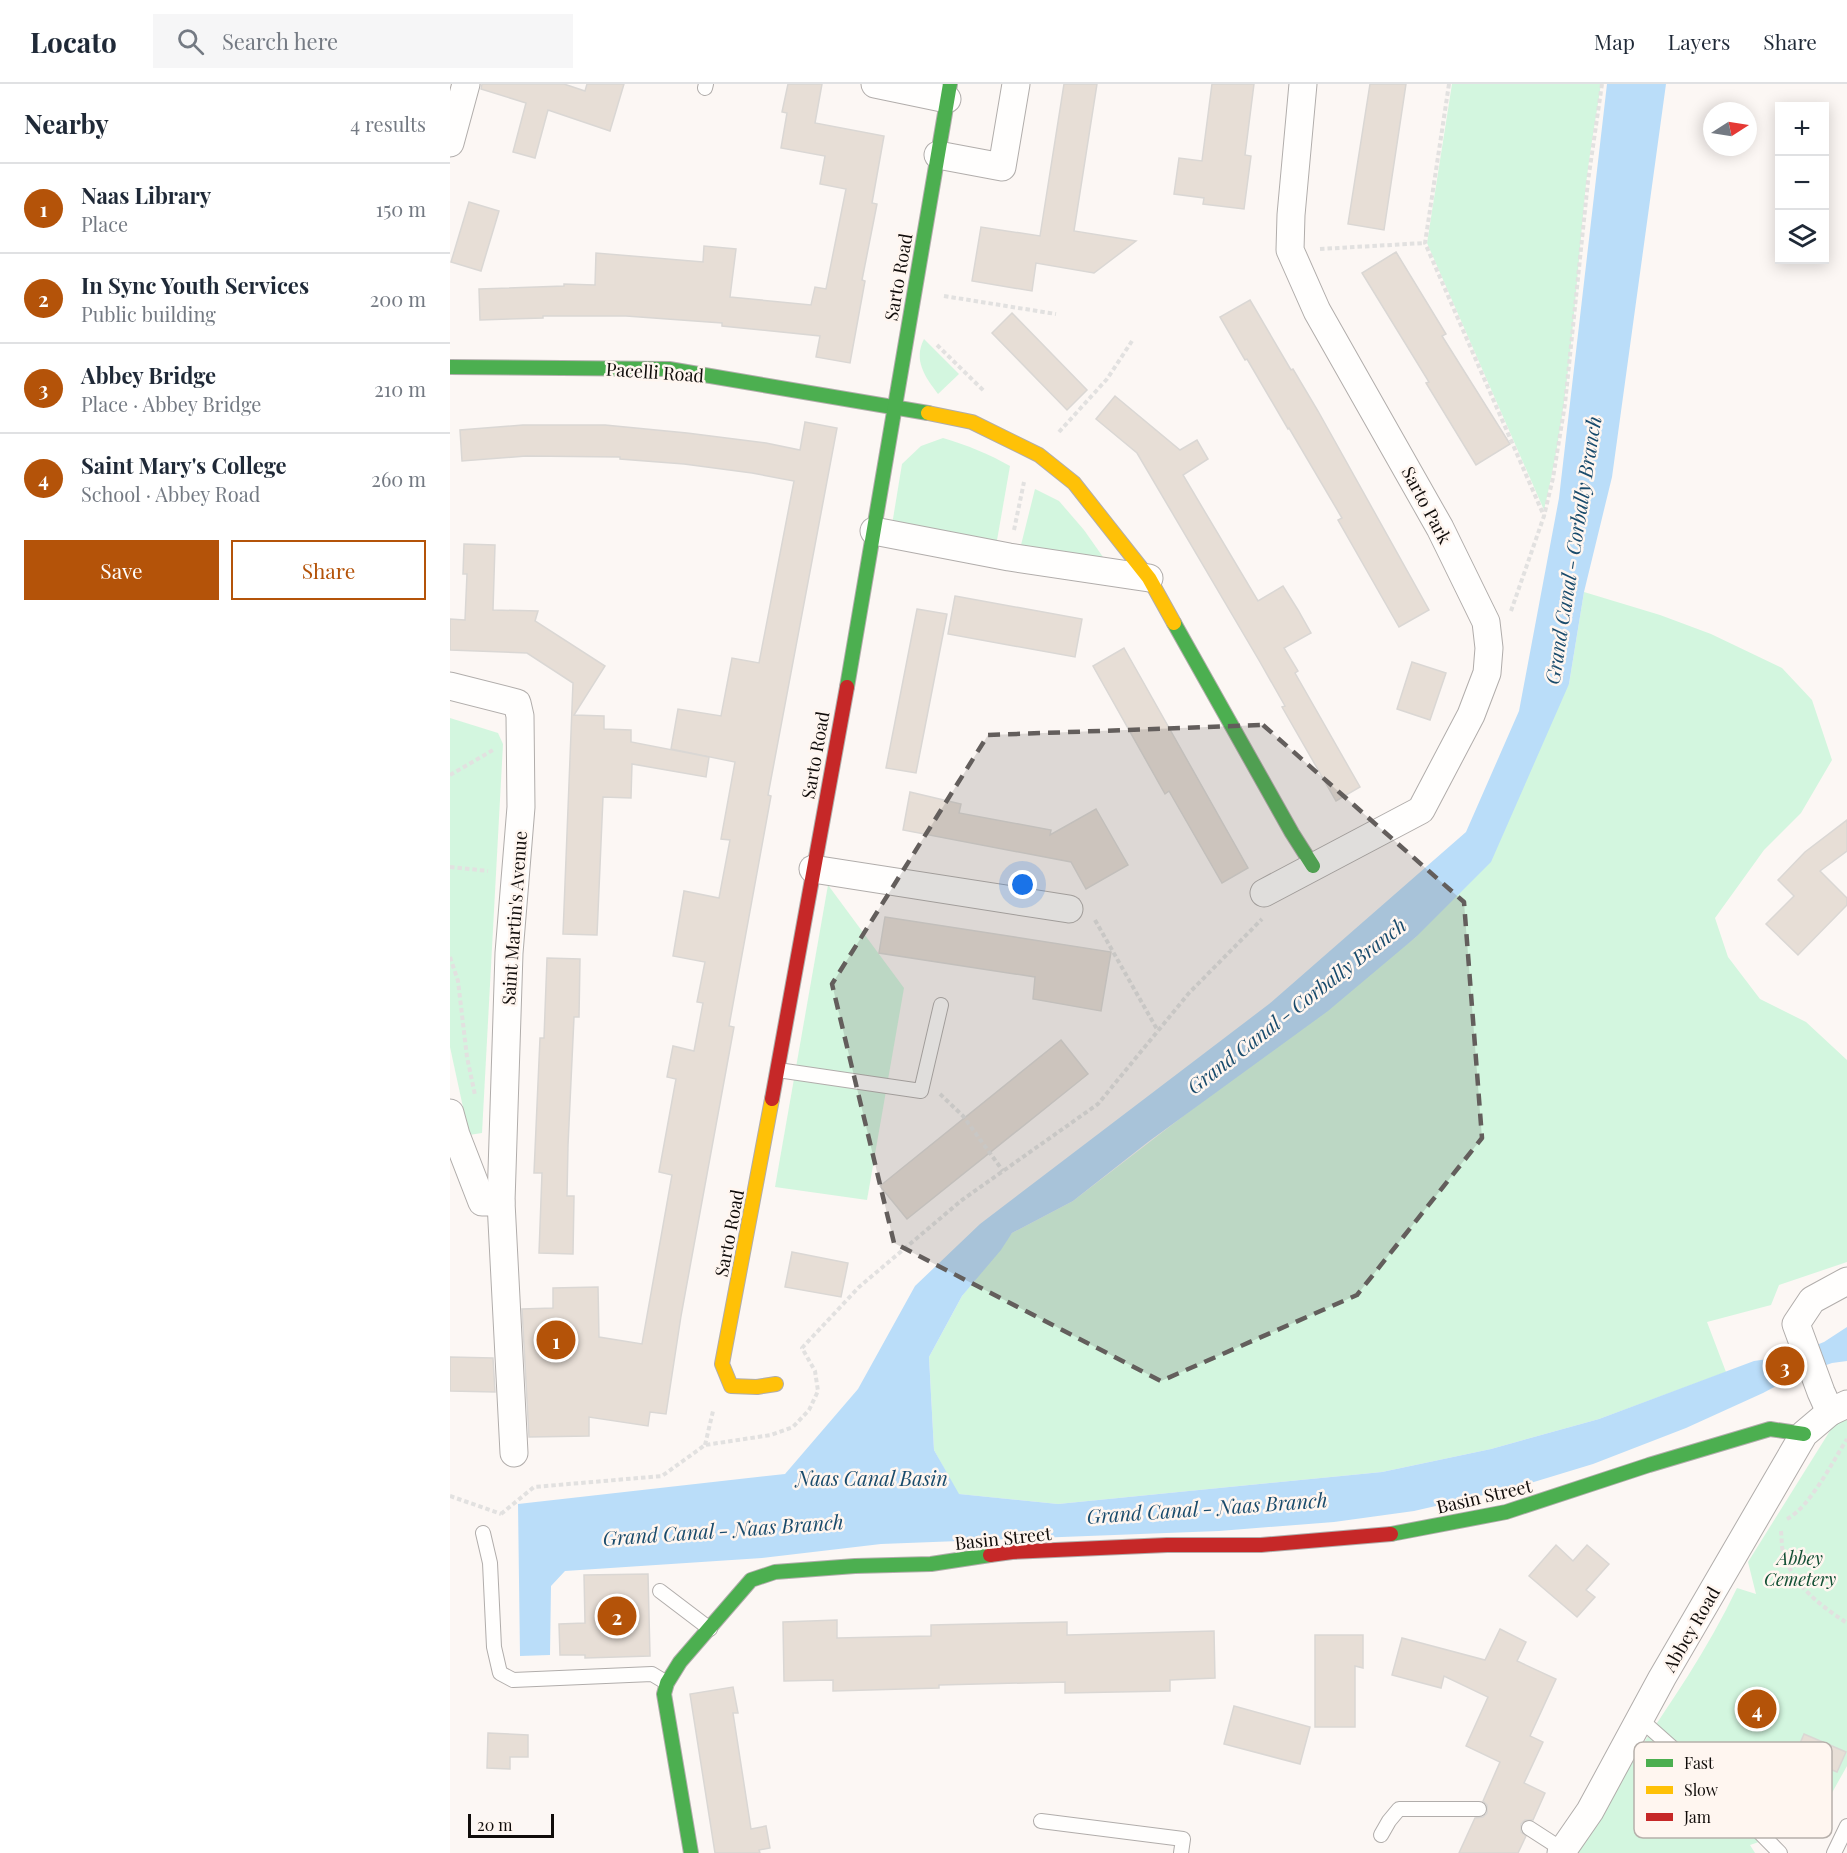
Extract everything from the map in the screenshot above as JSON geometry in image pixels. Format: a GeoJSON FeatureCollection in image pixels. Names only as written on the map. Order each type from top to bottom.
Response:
{"type":"FeatureCollection","features":[{"type":"Feature","properties":{"kind":"street"},"geometry":{"type":"LineString","coordinates":[[450,143],[466,84]]}},
{"type":"Feature","properties":{"kind":"street"},"geometry":{"type":"LineString","coordinates":[[875,84],[949,92]]}},
{"type":"Feature","properties":{"kind":"street"},"geometry":{"type":"LineString","coordinates":[[939,155],[1002,167],[1016,84]]}},
{"type":"Feature","properties":{"kind":"street","name":"Sarto Park"},"geometry":{"type":"LineString","coordinates":[[1264,893],[1421,810],[1471,714],[1488,673],[1489,648],[1486,622],[1440,528],[1317,311],[1290,250],[1303,84]]}},
{"type":"Feature","properties":{"kind":"street","name":"Sarto Road"},"geometry":{"type":"LineString","coordinates":[[776,1384],[757,1387],[731,1386],[722,1364],[778,1070],[949,92]]}},
{"type":"Feature","properties":{"kind":"street","name":"Pacelli Road"},"geometry":{"type":"LineString","coordinates":[[450,367],[669,369],[894,406]]}},
{"type":"Feature","properties":{"kind":"street"},"geometry":{"type":"LineString","coordinates":[[894,406],[972,422],[1039,455],[1074,483],[1149,578],[1292,833],[1313,866]]}},
{"type":"Feature","properties":{"kind":"street"},"geometry":{"type":"LineString","coordinates":[[874,531],[1009,557],[1149,578]]}},
{"type":"Feature","properties":{"kind":"street","name":"Saint Martin's Avenue"},"geometry":{"type":"LineString","coordinates":[[450,686],[517,703],[520,716],[522,774],[517,873],[509,953],[501,1202],[514,1453]]}},
{"type":"Feature","properties":{"kind":"street"},"geometry":{"type":"LineString","coordinates":[[813,869],[1069,909]]}},
{"type":"Feature","properties":{"kind":"street"},"geometry":{"type":"LineString","coordinates":[[450,1113],[482,1202],[501,1202]]}},
{"type":"Feature","properties":{"kind":"street"},"geometry":{"type":"LineString","coordinates":[[1833,1402],[1796,1324],[1812,1300],[1847,1281]]}},
{"type":"Feature","properties":{"kind":"street","name":"Abbey Road"},"geometry":{"type":"LineString","coordinates":[[1562,1852],[1590,1811],[1640,1719],[1804,1434],[1833,1402]]}},
{"type":"Feature","properties":{"kind":"street","name":"Basin Street"},"geometry":{"type":"LineString","coordinates":[[667,1683],[680,1662],[751,1580],[775,1572],[855,1566],[931,1564],[1012,1552],[1167,1545],[1261,1545],[1399,1533],[1506,1512],[1649,1465],[1770,1429],[1804,1434]]}},
{"type":"Feature","properties":{"kind":"street"},"geometry":{"type":"LineString","coordinates":[[667,1683],[664,1694],[691,1853]]}},
{"type":"Feature","properties":{"kind":"lane"},"geometry":{"type":"LineString","coordinates":[[778,1070],[921,1091],[941,1005]]}},
{"type":"Feature","properties":{"kind":"lane"},"geometry":{"type":"LineString","coordinates":[[483,1533],[490,1563],[494,1647],[500,1673],[513,1680],[652,1674],[667,1683]]}},
{"type":"Feature","properties":{"kind":"lane"},"geometry":{"type":"LineString","coordinates":[[660,1591],[710,1629]]}},
{"type":"Feature","properties":{"kind":"lane"},"geometry":{"type":"LineString","coordinates":[[1640,1719],[1665,1742]]}},
{"type":"Feature","properties":{"kind":"lane"},"geometry":{"type":"LineString","coordinates":[[1381,1835],[1389,1821],[1400,1809],[1479,1809]]}},
{"type":"Feature","properties":{"kind":"lane"},"geometry":{"type":"LineString","coordinates":[[1041,1821],[1184,1839],[1181,1853]]}},
{"type":"Feature","properties":{"kind":"lane"},"geometry":{"type":"LineString","coordinates":[[1834,1853],[1847,1826]]}},
{"type":"Feature","properties":{"kind":"lane"},"geometry":{"type":"LineString","coordinates":[[1529,1828],[1562,1852]]}},
{"type":"Feature","properties":{"kind":"lane"},"geometry":{"type":"LineString","coordinates":[[1764,1838],[1779,1853]]}},
{"type":"Feature","properties":{"kind":"path"},"geometry":{"type":"LineString","coordinates":[[1449,84],[1425,243],[1544,516]]}},
{"type":"Feature","properties":{"kind":"path"},"geometry":{"type":"LineString","coordinates":[[1290,250],[1425,243]]}},
{"type":"Feature","properties":{"kind":"path"},"geometry":{"type":"LineString","coordinates":[[913,291],[1056,314]]}},
{"type":"Feature","properties":{"kind":"path"},"geometry":{"type":"LineString","coordinates":[[909,317],[993,400]]}},
{"type":"Feature","properties":{"kind":"path"},"geometry":{"type":"LineString","coordinates":[[450,775],[521,735]]}},
{"type":"Feature","properties":{"kind":"path"},"geometry":{"type":"LineString","coordinates":[[450,867],[517,873]]}},
{"type":"Feature","properties":{"kind":"path"},"geometry":{"type":"LineString","coordinates":[[1069,909],[1096,920],[1158,1031]]}},
{"type":"Feature","properties":{"kind":"path"},"geometry":{"type":"LineString","coordinates":[[450,957],[458,981],[467,1057],[475,1096]]}},
{"type":"Feature","properties":{"kind":"path"},"geometry":{"type":"LineString","coordinates":[[921,1091],[941,1094],[949,1101],[963,1116],[1003,1171]]}},
{"type":"Feature","properties":{"kind":"path"},"geometry":{"type":"LineString","coordinates":[[1847,1439],[1829,1470],[1804,1503],[1792,1516],[1780,1522],[1783,1554],[1796,1580],[1824,1608],[1847,1623]]}},
{"type":"Feature","properties":{"kind":"path"},"geometry":{"type":"LineString","coordinates":[[501,1514],[534,1486],[662,1476],[705,1445]]}},
{"type":"Feature","properties":{"kind":"path"},"geometry":{"type":"LineString","coordinates":[[450,1496],[501,1514]]}},
{"type":"Feature","properties":{"kind":"path"},"geometry":{"type":"LineString","coordinates":[[501,1514],[502,1526]]}},
{"type":"Feature","properties":{"kind":"highlighted area"},"geometry":{"type":"Polygon","coordinates":[[[1263,725],[1464,902],[1482,1138],[1357,1295],[1161,1381],[894,1243],[832,984],[988,735],[1263,725]]]}},
{"type":"Feature","properties":{"kind":"green space"},"geometry":{"type":"Polygon","coordinates":[[[1452,84],[1601,84],[1586,184],[1566,389],[1544,510],[1427,243],[1452,84]]]}},
{"type":"Feature","properties":{"kind":"green space"},"geometry":{"type":"Polygon","coordinates":[[[924,339],[959,374],[938,394],[925,375],[920,361],[924,339]]]}},
{"type":"Feature","properties":{"kind":"green space"},"geometry":{"type":"Polygon","coordinates":[[[943,438],[978,450],[1010,466],[996,546],[891,531],[902,464],[921,446],[943,438]]]}},
{"type":"Feature","properties":{"kind":"green space"},"geometry":{"type":"Polygon","coordinates":[[[1035,489],[1059,501],[1103,557],[1020,549],[1035,489]]]}},
{"type":"Feature","properties":{"kind":"green space"},"geometry":{"type":"Polygon","coordinates":[[[1584,592],[1660,615],[1711,634],[1782,668],[1812,700],[1832,760],[1801,813],[1764,850],[1715,918],[1728,957],[1760,999],[1806,1022],[1847,1060],[1847,1262],[1779,1285],[1771,1305],[1707,1322],[1726,1372],[1599,1419],[1491,1449],[1382,1472],[1058,1504],[958,1494],[934,1450],[929,1357],[962,1296],[1012,1233],[1073,1201],[1416,937],[1569,684],[1584,592]]]}},
{"type":"Feature","properties":{"kind":"green space"},"geometry":{"type":"Polygon","coordinates":[[[450,718],[498,733],[503,744],[482,1133],[469,1135],[450,1047],[450,718]]]}},
{"type":"Feature","properties":{"kind":"green space"},"geometry":{"type":"Polygon","coordinates":[[[828,885],[904,988],[867,1200],[775,1187],[828,885]]]}},
{"type":"Feature","properties":{"kind":"green space","name":"Abbey Cemetery"},"geometry":{"type":"Polygon","coordinates":[[[1847,1419],[1847,1766],[1832,1793],[1832,1742],[1644,1742],[1714,1633],[1737,1588],[1756,1594],[1748,1562],[1833,1426],[1847,1419]]]}},
{"type":"Feature","properties":{"kind":"green space"},"geometry":{"type":"Polygon","coordinates":[[[1634,1757],[1634,1838],[1771,1838],[1750,1845],[1755,1853],[1573,1853],[1634,1757]]]}},
{"type":"Feature","properties":{"kind":"water"},"geometry":{"type":"Polygon","coordinates":[[[1607,84],[1666,84],[1612,477],[1584,592],[1569,684],[1491,862],[1416,937],[1328,1011],[1148,1142],[1073,1201],[1012,1233],[1001,1250],[962,1296],[929,1357],[934,1450],[959,1494],[1058,1504],[1382,1472],[1491,1449],[1599,1419],[1754,1361],[1789,1356],[1824,1342],[1847,1327],[1847,1361],[1832,1363],[1795,1376],[1686,1428],[1593,1464],[1514,1488],[1414,1511],[1334,1522],[1219,1531],[881,1544],[762,1558],[565,1571],[551,1586],[550,1655],[520,1656],[518,1504],[785,1474],[858,1389],[915,1286],[980,1224],[1269,1004],[1466,832],[1519,711],[1559,498],[1607,84]]]}},
{"type":"Feature","properties":{"kind":"building"},"geometry":{"type":"Polygon","coordinates":[[[482,84],[564,84],[585,91],[587,84],[624,84],[610,131],[548,110],[535,158],[513,152],[526,103],[481,89],[482,84]]]}},
{"type":"Feature","properties":{"kind":"building"},"geometry":{"type":"Polygon","coordinates":[[[788,84],[822,84],[815,123],[884,136],[872,203],[877,204],[862,280],[865,281],[850,363],[816,357],[820,336],[722,326],[722,323],[626,316],[543,316],[543,318],[480,320],[479,289],[564,286],[564,284],[595,285],[596,253],[703,262],[704,246],[736,249],[730,297],[811,305],[815,287],[826,289],[846,189],[820,184],[825,156],[781,148],[787,113],[782,112],[788,84]]]}},
{"type":"Feature","properties":{"kind":"building"},"geometry":{"type":"Polygon","coordinates":[[[1064,84],[1097,84],[1074,231],[1136,241],[1094,273],[1036,263],[1032,291],[972,281],[981,227],[1040,236],[1064,84]]]}},
{"type":"Feature","properties":{"kind":"building"},"geometry":{"type":"Polygon","coordinates":[[[1212,84],[1254,84],[1245,155],[1251,156],[1244,209],[1203,204],[1204,198],[1174,194],[1179,158],[1202,161],[1212,84]]]}},
{"type":"Feature","properties":{"kind":"building"},"geometry":{"type":"Polygon","coordinates":[[[1370,84],[1406,84],[1384,230],[1348,224],[1370,84]]]}},
{"type":"Feature","properties":{"kind":"building"},"geometry":{"type":"Polygon","coordinates":[[[469,202],[499,211],[481,271],[451,262],[469,202]]]}},
{"type":"Feature","properties":{"kind":"building"},"geometry":{"type":"Polygon","coordinates":[[[1396,252],[1446,334],[1442,336],[1510,444],[1476,465],[1426,383],[1429,382],[1362,273],[1396,252]]]}},
{"type":"Feature","properties":{"kind":"building"},"geometry":{"type":"Polygon","coordinates":[[[1250,300],[1318,411],[1429,610],[1399,627],[1338,520],[1342,518],[1220,317],[1250,300]]]}},
{"type":"Feature","properties":{"kind":"building"},"geometry":{"type":"Polygon","coordinates":[[[1012,313],[1087,390],[1067,410],[992,333],[1012,313]]]}},
{"type":"Feature","properties":{"kind":"building"},"geometry":{"type":"Polygon","coordinates":[[[1115,396],[1180,450],[1197,440],[1208,459],[1183,475],[1258,601],[1283,586],[1298,610],[1311,633],[1284,648],[1298,671],[1295,673],[1360,787],[1336,801],[1282,707],[1285,706],[1260,662],[1137,453],[1096,419],[1115,396]]]}},
{"type":"Feature","properties":{"kind":"building"},"geometry":{"type":"Polygon","coordinates":[[[805,422],[837,428],[768,795],[771,796],[729,1026],[734,1027],[681,1316],[666,1414],[650,1412],[648,1426],[589,1417],[589,1436],[529,1437],[522,1309],[553,1308],[553,1288],[598,1287],[599,1337],[642,1344],[672,1175],[659,1172],[676,1079],[667,1077],[673,1046],[694,1051],[703,1003],[697,1002],[705,962],[673,956],[684,891],[719,898],[730,840],[721,839],[735,762],[671,749],[678,709],[721,716],[732,658],[759,663],[794,481],[752,473],[620,459],[620,457],[526,456],[462,461],[460,430],[523,425],[605,425],[766,443],[800,450],[805,422]]]}},
{"type":"Feature","properties":{"kind":"building"},"geometry":{"type":"Polygon","coordinates":[[[464,544],[495,545],[493,610],[538,611],[535,621],[605,666],[574,715],[604,716],[604,729],[631,730],[631,742],[709,757],[706,777],[632,764],[631,798],[603,797],[597,935],[563,934],[573,683],[527,653],[450,650],[450,619],[465,620],[467,574],[463,574],[464,544]]]}},
{"type":"Feature","properties":{"kind":"building"},"geometry":{"type":"Polygon","coordinates":[[[955,596],[1082,619],[1075,657],[948,634],[955,596]]]}},
{"type":"Feature","properties":{"kind":"building"},"geometry":{"type":"Polygon","coordinates":[[[917,609],[947,614],[916,773],[886,768],[917,609]]]}},
{"type":"Feature","properties":{"kind":"building"},"geometry":{"type":"Polygon","coordinates":[[[1124,648],[1248,868],[1222,883],[1169,791],[1165,794],[1093,666],[1124,648]]]}},
{"type":"Feature","properties":{"kind":"building"},"geometry":{"type":"Polygon","coordinates":[[[1412,662],[1446,673],[1430,720],[1397,709],[1412,662]]]}},
{"type":"Feature","properties":{"kind":"building"},"geometry":{"type":"Polygon","coordinates":[[[910,792],[961,804],[959,813],[1051,830],[1050,835],[1096,809],[1128,865],[1086,889],[1071,862],[903,830],[910,792]]]}},
{"type":"Feature","properties":{"kind":"building"},"geometry":{"type":"Polygon","coordinates":[[[1847,820],[1847,851],[1820,871],[1847,898],[1847,905],[1798,955],[1766,924],[1794,896],[1778,880],[1805,852],[1847,820]]]}},
{"type":"Feature","properties":{"kind":"building"},"geometry":{"type":"Polygon","coordinates":[[[885,917],[1111,952],[1101,1011],[1033,999],[1035,977],[879,953],[885,917]]]}},
{"type":"Feature","properties":{"kind":"building"},"geometry":{"type":"Polygon","coordinates":[[[547,958],[580,959],[579,1017],[574,1017],[568,1145],[567,1196],[574,1196],[573,1254],[539,1253],[542,1173],[534,1173],[540,1038],[544,1038],[547,958]]]}},
{"type":"Feature","properties":{"kind":"building"},"geometry":{"type":"Polygon","coordinates":[[[1061,1040],[1088,1074],[907,1219],[880,1186],[1061,1040]]]}},
{"type":"Feature","properties":{"kind":"building"},"geometry":{"type":"Polygon","coordinates":[[[792,1252],[848,1263],[841,1297],[785,1287],[792,1252]]]}},
{"type":"Feature","properties":{"kind":"building"},"geometry":{"type":"Polygon","coordinates":[[[450,1357],[493,1358],[495,1392],[450,1391],[450,1357]]]}},
{"type":"Feature","properties":{"kind":"building"},"geometry":{"type":"Polygon","coordinates":[[[1556,1545],[1573,1561],[1587,1545],[1609,1564],[1586,1590],[1595,1597],[1577,1617],[1529,1576],[1556,1545]]]}},
{"type":"Feature","properties":{"kind":"building"},"geometry":{"type":"Polygon","coordinates":[[[648,1574],[650,1656],[585,1658],[585,1655],[560,1655],[559,1624],[585,1623],[584,1575],[648,1574]]]}},
{"type":"Feature","properties":{"kind":"building"},"geometry":{"type":"Polygon","coordinates":[[[837,1620],[837,1638],[931,1636],[931,1625],[1067,1622],[1067,1635],[1214,1631],[1215,1678],[1170,1680],[1170,1691],[1065,1693],[1065,1682],[939,1685],[939,1688],[833,1691],[833,1680],[784,1681],[783,1622],[837,1620]]]}},
{"type":"Feature","properties":{"kind":"building"},"geometry":{"type":"Polygon","coordinates":[[[1500,1629],[1526,1642],[1517,1661],[1556,1679],[1530,1736],[1543,1742],[1524,1783],[1545,1793],[1533,1820],[1525,1820],[1521,1824],[1521,1832],[1526,1836],[1518,1853],[1459,1853],[1475,1818],[1483,1817],[1487,1813],[1487,1805],[1483,1801],[1500,1762],[1466,1746],[1488,1697],[1444,1676],[1441,1688],[1392,1675],[1402,1638],[1485,1660],[1500,1629]]]}},
{"type":"Feature","properties":{"kind":"building"},"geometry":{"type":"Polygon","coordinates":[[[1315,1635],[1363,1635],[1363,1668],[1355,1666],[1355,1727],[1315,1727],[1315,1635]]]}},
{"type":"Feature","properties":{"kind":"building"},"geometry":{"type":"Polygon","coordinates":[[[733,1687],[738,1713],[733,1713],[751,1829],[766,1826],[770,1848],[759,1850],[760,1853],[715,1853],[690,1694],[733,1687]]]}},
{"type":"Feature","properties":{"kind":"building"},"geometry":{"type":"Polygon","coordinates":[[[1234,1706],[1310,1727],[1300,1764],[1224,1744],[1234,1706]]]}},
{"type":"Feature","properties":{"kind":"building"},"geometry":{"type":"Polygon","coordinates":[[[488,1733],[528,1735],[528,1757],[510,1757],[510,1769],[487,1768],[488,1733]]]}},
{"type":"Feature","properties":{"kind":"building"},"geometry":{"type":"Polygon","coordinates":[[[1804,1734],[1823,1742],[1801,1742],[1804,1734]]]}},
{"type":"Feature","properties":{"kind":"building"},"geometry":{"type":"Polygon","coordinates":[[[1832,1746],[1846,1752],[1837,1772],[1832,1770],[1832,1746]]]}},
{"type":"Feature","properties":{"kind":"traffic: fast"},"geometry":{"type":"LineString","coordinates":[[847,687],[950,84]]}},
{"type":"Feature","properties":{"kind":"traffic: fast"},"geometry":{"type":"LineString","coordinates":[[450,367],[669,369],[928,413]]}},
{"type":"Feature","properties":{"kind":"traffic: fast"},"geometry":{"type":"LineString","coordinates":[[1174,623],[1292,833],[1313,866]]}},
{"type":"Feature","properties":{"kind":"traffic: fast"},"geometry":{"type":"LineString","coordinates":[[1391,1534],[1506,1512],[1649,1465],[1770,1429],[1804,1434]]}},
{"type":"Feature","properties":{"kind":"traffic: fast"},"geometry":{"type":"LineString","coordinates":[[691,1853],[664,1694],[667,1683],[680,1662],[751,1580],[775,1572],[855,1566],[931,1564],[990,1555]]}},
{"type":"Feature","properties":{"kind":"traffic: slow"},"geometry":{"type":"LineString","coordinates":[[928,413],[972,422],[1039,455],[1074,483],[1149,578],[1174,623]]}},
{"type":"Feature","properties":{"kind":"traffic: slow"},"geometry":{"type":"LineString","coordinates":[[772,1099],[722,1364],[731,1386],[757,1387],[776,1384]]}},
{"type":"Feature","properties":{"kind":"traffic: jam"},"geometry":{"type":"LineString","coordinates":[[772,1099],[847,687]]}},
{"type":"Feature","properties":{"kind":"traffic: jam"},"geometry":{"type":"LineString","coordinates":[[990,1555],[1167,1545],[1261,1545],[1391,1534]]}},
{"type":"Feature","properties":{"kind":"place","name":"Naas Library"},"geometry":{"type":"Point","coordinates":[556,1340]}},
{"type":"Feature","properties":{"kind":"place","name":"Abbey Bridge"},"geometry":{"type":"Point","coordinates":[1785,1366]}},
{"type":"Feature","properties":{"kind":"place","name":"In Sync Youth Services"},"geometry":{"type":"Point","coordinates":[617,1616]}},
{"type":"Feature","properties":{"kind":"place","name":"Saint Mary's College"},"geometry":{"type":"Point","coordinates":[1757,1709]}},
{"type":"Feature","properties":{"kind":"water label","name":"Grand Canal - Corbally Branch"},"geometry":{"type":"Point","coordinates":[1572,550]}},
{"type":"Feature","properties":{"kind":"water label","name":"Grand Canal - Corbally Branch"},"geometry":{"type":"Point","coordinates":[1296,1005]}},
{"type":"Feature","properties":{"kind":"water label","name":"Naas Canal Basin"},"geometry":{"type":"Point","coordinates":[872,1477]}},
{"type":"Feature","properties":{"kind":"water label","name":"Grand Canal - Naas Branch"},"geometry":{"type":"Point","coordinates":[1207,1507]}},
{"type":"Feature","properties":{"kind":"water label","name":"Grand Canal - Naas Branch"},"geometry":{"type":"Point","coordinates":[723,1529]}}]}
